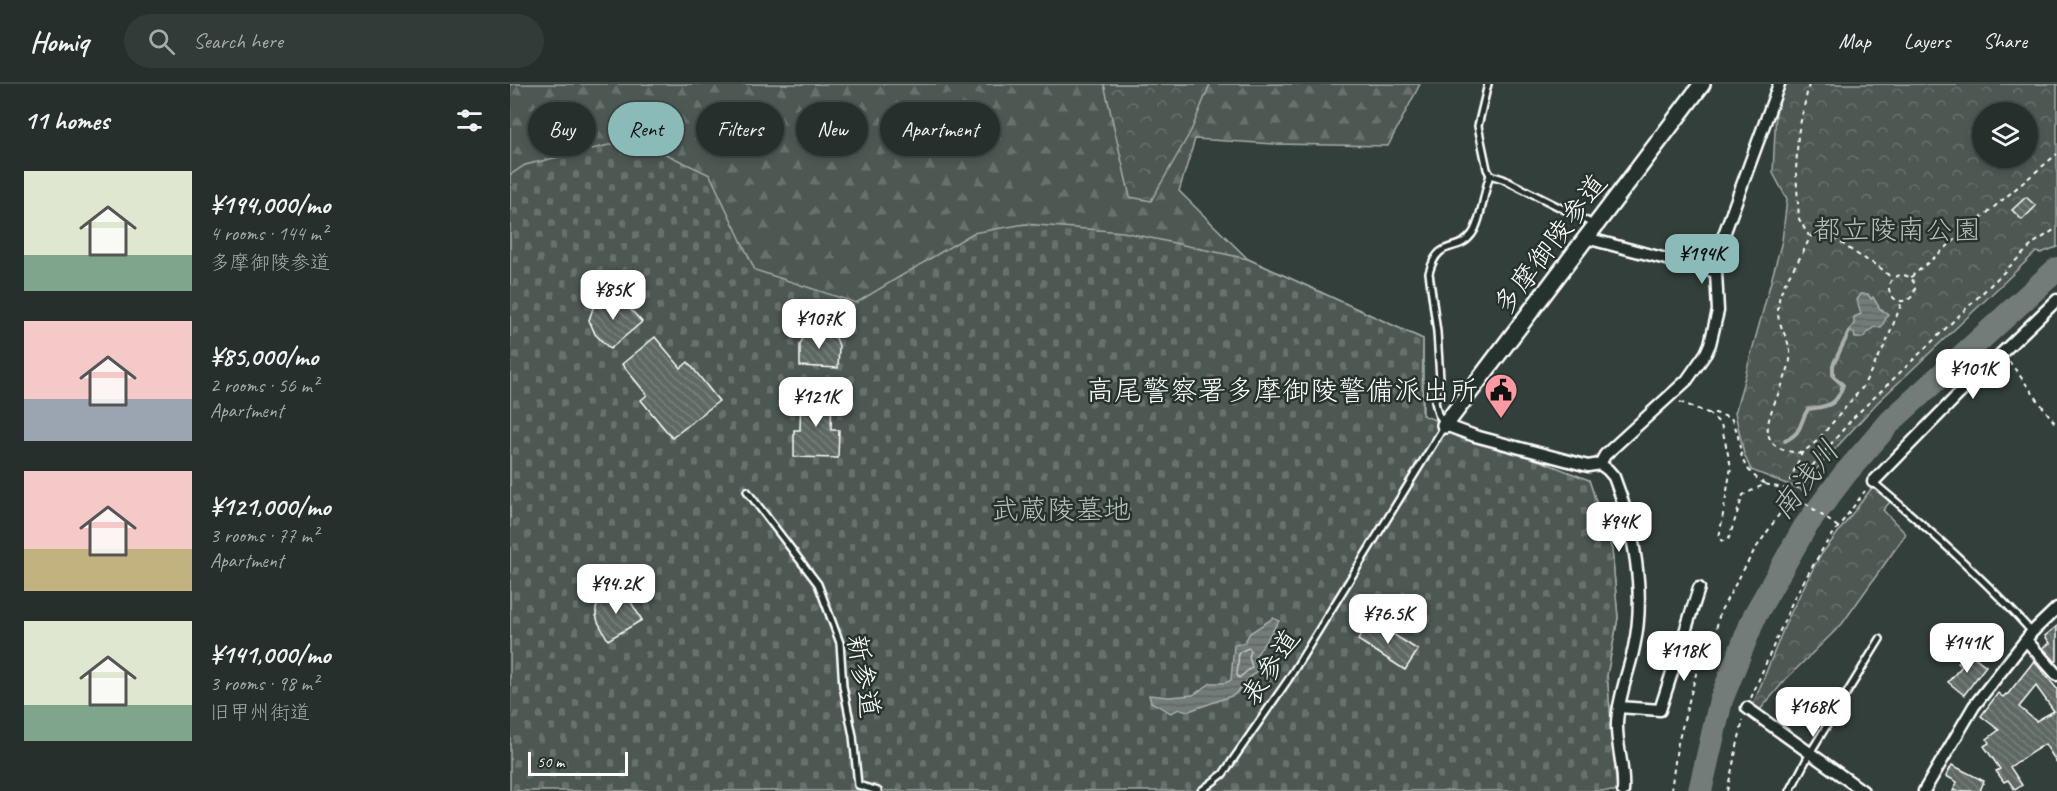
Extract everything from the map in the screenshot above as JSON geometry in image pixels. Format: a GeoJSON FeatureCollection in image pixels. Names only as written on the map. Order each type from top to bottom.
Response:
{"type":"FeatureCollection","features":[{"type":"Feature","properties":{"kind":"main road","name":"多摩御陵参道"},"geometry":{"type":"LineString","coordinates":[[1443,430],[1702,84]]}},
{"type":"Feature","properties":{"kind":"street"},"geometry":{"type":"LineString","coordinates":[[1600,464],[1605,455],[1692,374],[1710,344],[1718,311],[1716,272],[1719,248],[1779,84]]}},
{"type":"Feature","properties":{"kind":"street"},"geometry":{"type":"LineString","coordinates":[[1586,238],[1716,272]]}},
{"type":"Feature","properties":{"kind":"street"},"geometry":{"type":"LineString","coordinates":[[1873,482],[1919,433],[2057,300]]}},
{"type":"Feature","properties":{"kind":"street"},"geometry":{"type":"LineString","coordinates":[[1443,430],[1475,436],[1588,466],[1600,464],[1608,470],[1617,486],[1639,583],[1638,631],[1619,706],[1617,730],[1624,780],[1623,791]]}},
{"type":"Feature","properties":{"kind":"street"},"geometry":{"type":"LineString","coordinates":[[1619,706],[1660,710],[1699,588]]}},
{"type":"Feature","properties":{"kind":"street"},"geometry":{"type":"LineString","coordinates":[[1924,791],[1974,706],[2029,636],[2057,608]]}},
{"type":"Feature","properties":{"kind":"street"},"geometry":{"type":"LineString","coordinates":[[2029,636],[2057,675]]}},
{"type":"Feature","properties":{"kind":"street"},"geometry":{"type":"LineString","coordinates":[[1747,708],[1856,789]]}},
{"type":"Feature","properties":{"kind":"lane"},"geometry":{"type":"LineString","coordinates":[[1443,430],[1435,402],[1440,379],[1437,332],[1428,273],[1431,263],[1442,249],[1464,243],[1473,234],[1490,175],[1478,126],[1488,84]]}},
{"type":"Feature","properties":{"kind":"lane"},"geometry":{"type":"LineString","coordinates":[[1490,175],[1503,179],[1596,225]]}},
{"type":"Feature","properties":{"kind":"lane","name":"表参道"},"geometry":{"type":"LineString","coordinates":[[1202,791],[1223,774],[1288,680],[1443,430]]}},
{"type":"Feature","properties":{"kind":"lane"},"geometry":{"type":"LineString","coordinates":[[1873,482],[1966,563],[2001,598],[2029,636]]}},
{"type":"Feature","properties":{"kind":"lane","name":"新参道"},"geometry":{"type":"LineString","coordinates":[[747,491],[818,584],[840,643],[843,686],[853,736],[858,785],[878,791]]}},
{"type":"Feature","properties":{"kind":"lane"},"geometry":{"type":"LineString","coordinates":[[1790,791],[1810,753],[1880,639]]}},
{"type":"Feature","properties":{"kind":"path"},"geometry":{"type":"LineString","coordinates":[[1809,84],[1798,134],[1796,171],[1799,219],[1809,236]]}},
{"type":"Feature","properties":{"kind":"path"},"geometry":{"type":"LineString","coordinates":[[1911,277],[2057,154]]}},
{"type":"Feature","properties":{"kind":"path"},"geometry":{"type":"LineString","coordinates":[[1802,453],[1786,452],[1775,447],[1770,440],[1767,428],[1790,358],[1788,343],[1779,320],[1780,294],[1809,236],[1819,224],[1852,250],[1882,267],[1892,279]]}},
{"type":"Feature","properties":{"kind":"path"},"geometry":{"type":"LineString","coordinates":[[1671,791],[1677,747],[1696,674],[1714,639],[1720,612],[1754,551],[1793,494],[1813,465],[1853,418],[2034,243],[2057,228]]}},
{"type":"Feature","properties":{"kind":"path"},"geometry":{"type":"LineString","coordinates":[[1899,274],[1911,277],[1915,284],[1915,293],[1902,302],[1895,299],[1888,287],[1892,279],[1899,274]]}},
{"type":"Feature","properties":{"kind":"path"},"geometry":{"type":"LineString","coordinates":[[1786,489],[1802,453],[1817,441],[1856,398],[1872,371],[1902,302]]}},
{"type":"Feature","properties":{"kind":"path"},"geometry":{"type":"LineString","coordinates":[[2001,354],[2014,366],[2057,426]]}},
{"type":"Feature","properties":{"kind":"path"},"geometry":{"type":"LineString","coordinates":[[1670,396],[1708,413],[1721,424],[1731,467],[1719,538],[1722,541],[1729,538],[1743,495],[1765,484]]}},
{"type":"Feature","properties":{"kind":"path"},"geometry":{"type":"LineString","coordinates":[[1708,413],[1731,418],[1744,466],[1752,475],[1765,484],[1786,489],[1838,527]]}},
{"type":"Feature","properties":{"kind":"path"},"geometry":{"type":"LineString","coordinates":[[1727,791],[1747,708],[1794,598],[1838,527],[1873,482]]}},
{"type":"Feature","properties":{"kind":"green space","name":"武蔵陵墓地"},"geometry":{"type":"Polygon","coordinates":[[[510,84],[1420,84],[1388,146],[1274,144],[1195,139],[1179,191],[1248,259],[1423,339],[1423,416],[1589,480],[1612,550],[1618,618],[1607,675],[1617,791],[510,638],[510,84]]]}},
{"type":"Feature","properties":{"kind":"green space"},"geometry":{"type":"Polygon","coordinates":[[[1104,84],[1210,84],[1191,131],[1151,201],[1130,197],[1104,84]]]}},
{"type":"Feature","properties":{"kind":"green space","name":"都立陵南公園"},"geometry":{"type":"Polygon","coordinates":[[[1786,84],[2057,84],[2057,247],[2041,253],[2036,252],[1877,403],[1814,472],[1802,490],[1751,470],[1744,454],[1735,413],[1782,241],[1787,199],[1773,173],[1776,109],[1786,84]]]}},
{"type":"Feature","properties":{"kind":"green space","name":"武蔵陵墓地"},"geometry":{"type":"Polygon","coordinates":[[[608,145],[608,156],[670,156],[710,175],[755,270],[856,303],[973,233],[1025,224],[1123,232],[1248,259],[1423,339],[1422,415],[1589,480],[1612,550],[1618,618],[1607,675],[1617,791],[510,791],[510,175],[525,165],[563,156],[596,156],[596,148],[608,145]]]}},
{"type":"Feature","properties":{"kind":"green space"},"geometry":{"type":"Polygon","coordinates":[[[1871,489],[1876,489],[1890,502],[1883,510],[1906,534],[1842,624],[1786,679],[1760,710],[1753,705],[1787,620],[1818,559],[1871,489]]]}},
{"type":"Feature","properties":{"kind":"water"},"geometry":{"type":"Polygon","coordinates":[[[1861,294],[1868,294],[1871,299],[1873,297],[1880,309],[1888,314],[1881,328],[1874,327],[1862,338],[1855,338],[1854,333],[1849,332],[1854,323],[1854,317],[1861,314],[1857,300],[1861,294]]]}},
{"type":"Feature","properties":{"kind":"water"},"geometry":{"type":"Polygon","coordinates":[[[1273,618],[1279,621],[1255,657],[1259,668],[1234,695],[1189,711],[1179,709],[1171,713],[1151,702],[1149,695],[1169,697],[1193,695],[1211,683],[1225,683],[1231,680],[1234,645],[1244,643],[1250,633],[1273,618]]]}},
{"type":"Feature","properties":{"kind":"building"},"geometry":{"type":"Polygon","coordinates":[[[2026,197],[2036,206],[2022,220],[2012,210],[2026,197]]]}},
{"type":"Feature","properties":{"kind":"building"},"geometry":{"type":"Polygon","coordinates":[[[607,297],[622,300],[642,322],[610,349],[595,334],[589,320],[594,305],[607,297]]]}},
{"type":"Feature","properties":{"kind":"building"},"geometry":{"type":"Polygon","coordinates":[[[817,330],[831,333],[836,338],[839,346],[838,368],[800,366],[800,345],[803,338],[808,333],[817,330]]]}},
{"type":"Feature","properties":{"kind":"building"},"geometry":{"type":"Polygon","coordinates":[[[655,337],[681,368],[688,362],[719,401],[672,438],[641,400],[647,395],[622,364],[655,337]]]}},
{"type":"Feature","properties":{"kind":"building"},"geometry":{"type":"Polygon","coordinates":[[[801,392],[832,393],[831,430],[839,430],[838,458],[794,457],[794,430],[800,430],[801,392]]]}},
{"type":"Feature","properties":{"kind":"building"},"geometry":{"type":"Polygon","coordinates":[[[611,594],[623,595],[629,599],[642,620],[608,640],[598,622],[596,608],[611,594]]]}},
{"type":"Feature","properties":{"kind":"building"},"geometry":{"type":"Polygon","coordinates":[[[1371,620],[1418,650],[1405,670],[1358,640],[1371,620]]]}},
{"type":"Feature","properties":{"kind":"building"},"geometry":{"type":"Polygon","coordinates":[[[2057,626],[2056,662],[2043,648],[2050,643],[2045,636],[2057,626]]]}},
{"type":"Feature","properties":{"kind":"building"},"geometry":{"type":"Polygon","coordinates":[[[1965,654],[1970,658],[1972,655],[1986,666],[1964,695],[1948,682],[1962,666],[1958,663],[1965,654]]]}},
{"type":"Feature","properties":{"kind":"building"},"geometry":{"type":"Polygon","coordinates":[[[2034,661],[2057,689],[2057,763],[2045,744],[2023,758],[2010,767],[2022,785],[2015,790],[2008,780],[2004,782],[1996,771],[2000,769],[1984,746],[1989,743],[1987,739],[1999,730],[1981,716],[1998,693],[2003,697],[2034,661]],[[2036,686],[2019,707],[2036,721],[2054,711],[2036,686]]]}},
{"type":"Feature","properties":{"kind":"building"},"geometry":{"type":"Polygon","coordinates":[[[1952,765],[1984,781],[1980,791],[1953,791],[1957,782],[1946,776],[1952,765]]]}},
{"type":"Feature","properties":{"kind":"waterway","name":"南浅川"},"geometry":{"type":"LineString","coordinates":[[1700,791],[1721,700],[1755,615],[1805,527],[1845,474],[1891,421],[2057,269]]}},
{"type":"Feature","properties":{"kind":"waterway"},"geometry":{"type":"LineString","coordinates":[[1785,441],[1798,431],[1808,409],[1826,406],[1837,398],[1843,385],[1833,376],[1833,365],[1849,332]]}},
{"type":"Feature","properties":{"kind":"place","name":"高尾警察署多摩御陵警備派出所"},"geometry":{"type":"Point","coordinates":[1501,419]}}]}
